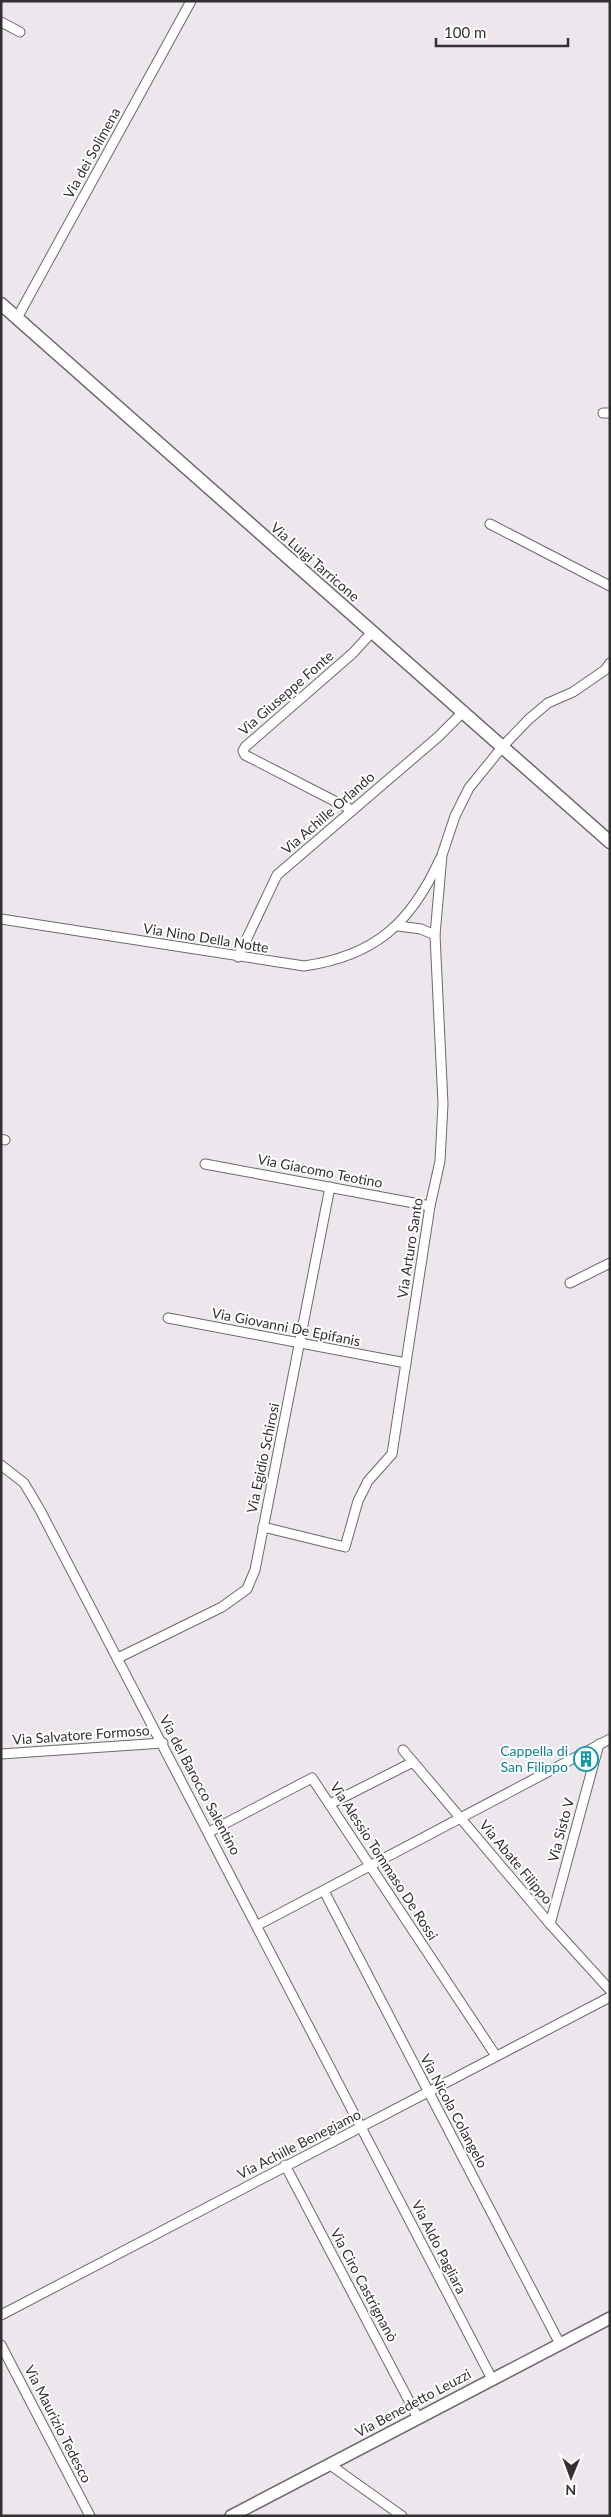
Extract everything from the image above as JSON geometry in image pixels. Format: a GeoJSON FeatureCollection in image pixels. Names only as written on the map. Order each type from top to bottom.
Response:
{"type":"FeatureCollection","features":[{"type":"Feature","properties":{"kind":"main road","name":"Via Luigi Tarricone"},"geometry":{"type":"LineString","coordinates":[[1,304],[464,711],[610,842]]}},
{"type":"Feature","properties":{"kind":"street","name":"Via dei Solimena"},"geometry":{"type":"LineString","coordinates":[[17,318],[191,1]]}},
{"type":"Feature","properties":{"kind":"street"},"geometry":{"type":"LineString","coordinates":[[1,22],[20,32]]}},
{"type":"Feature","properties":{"kind":"street"},"geometry":{"type":"LineString","coordinates":[[490,524],[610,586]]}},
{"type":"Feature","properties":{"kind":"street","name":"Via Giuseppe Fonte"},"geometry":{"type":"LineString","coordinates":[[352,810],[245,755],[243,752],[244,746],[353,653],[372,632]]}},
{"type":"Feature","properties":{"kind":"street","name":"Via Arturo Santo"},"geometry":{"type":"LineString","coordinates":[[398,926],[416,905],[442,855],[455,816],[469,788],[503,746],[529,719],[548,703],[573,692],[605,670],[610,663]]}},
{"type":"Feature","properties":{"kind":"street","name":"Via Achille Orlando"},"geometry":{"type":"LineString","coordinates":[[238,957],[277,875],[438,736],[464,711]]}},
{"type":"Feature","properties":{"kind":"street","name":"Via Arturo Santo"},"geometry":{"type":"LineString","coordinates":[[263,1527],[345,1547],[358,1501],[368,1481],[392,1454],[403,1363],[430,1206],[440,1160],[443,1104],[435,935],[440,899],[442,855]]}},
{"type":"Feature","properties":{"kind":"street","name":"Via Nino Della Notte"},"geometry":{"type":"LineString","coordinates":[[2,922],[304,966],[328,963],[365,948],[398,926]]}},
{"type":"Feature","properties":{"kind":"street"},"geometry":{"type":"LineString","coordinates":[[398,926],[421,929],[435,935]]}},
{"type":"Feature","properties":{"kind":"street","name":"Via Giacomo Teotino"},"geometry":{"type":"LineString","coordinates":[[205,1164],[430,1206]]}},
{"type":"Feature","properties":{"kind":"street","name":"Via Egidio Schirosi"},"geometry":{"type":"LineString","coordinates":[[118,1658],[222,1607],[247,1589],[255,1570],[330,1187]]}},
{"type":"Feature","properties":{"kind":"street"},"geometry":{"type":"LineString","coordinates":[[570,1284],[610,1263]]}},
{"type":"Feature","properties":{"kind":"street","name":"Via Giovanni De Epifanis"},"geometry":{"type":"LineString","coordinates":[[168,1318],[403,1363]]}},
{"type":"Feature","properties":{"kind":"street","name":"Via del Barocco Salentino"},"geometry":{"type":"LineString","coordinates":[[1,1465],[24,1484],[118,1658],[362,2127]]}},
{"type":"Feature","properties":{"kind":"street"},"geometry":{"type":"LineString","coordinates":[[258,1925],[610,1739]]}},
{"type":"Feature","properties":{"kind":"street","name":"Via Salvatore Formoso"},"geometry":{"type":"LineString","coordinates":[[1,1754],[163,1744]]}},
{"type":"Feature","properties":{"kind":"street","name":"Via Sisto V"},"geometry":{"type":"LineString","coordinates":[[550,1924],[599,1744]]}},
{"type":"Feature","properties":{"kind":"street","name":"Via Abate Filippo"},"geometry":{"type":"LineString","coordinates":[[403,1750],[550,1924],[610,1990]]}},
{"type":"Feature","properties":{"kind":"street"},"geometry":{"type":"LineString","coordinates":[[330,1804],[413,1762]]}},
{"type":"Feature","properties":{"kind":"street","name":"Via Alessio Tommaso De Rossi"},"geometry":{"type":"LineString","coordinates":[[209,1832],[312,1778],[496,2056]]}},
{"type":"Feature","properties":{"kind":"street","name":"Via Nicola Colangelo"},"geometry":{"type":"LineString","coordinates":[[324,1891],[560,2344]]}},
{"type":"Feature","properties":{"kind":"street","name":"Via Achille Benegiamo"},"geometry":{"type":"LineString","coordinates":[[1,2315],[610,1997]]}},
{"type":"Feature","properties":{"kind":"street","name":"Via Aldo Pagliara"},"geometry":{"type":"LineString","coordinates":[[362,2127],[492,2379]]}},
{"type":"Feature","properties":{"kind":"street","name":"Via Ciro Castrignanò"},"geometry":{"type":"LineString","coordinates":[[285,2166],[418,2418]]}},
{"type":"Feature","properties":{"kind":"street","name":"Via Benedetto Leuzzi"},"geometry":{"type":"LineString","coordinates":[[231,2516],[610,2318]]}},
{"type":"Feature","properties":{"kind":"street","name":"Via Maurizio Tedesco"},"geometry":{"type":"LineString","coordinates":[[1,2346],[90,2516]]}},
{"type":"Feature","properties":{"kind":"street"},"geometry":{"type":"LineString","coordinates":[[329,2464],[402,2516]]}},
{"type":"Feature","properties":{"kind":"place","name":"Cappella di San Filippo"},"geometry":{"type":"Point","coordinates":[586,1759]}}]}
